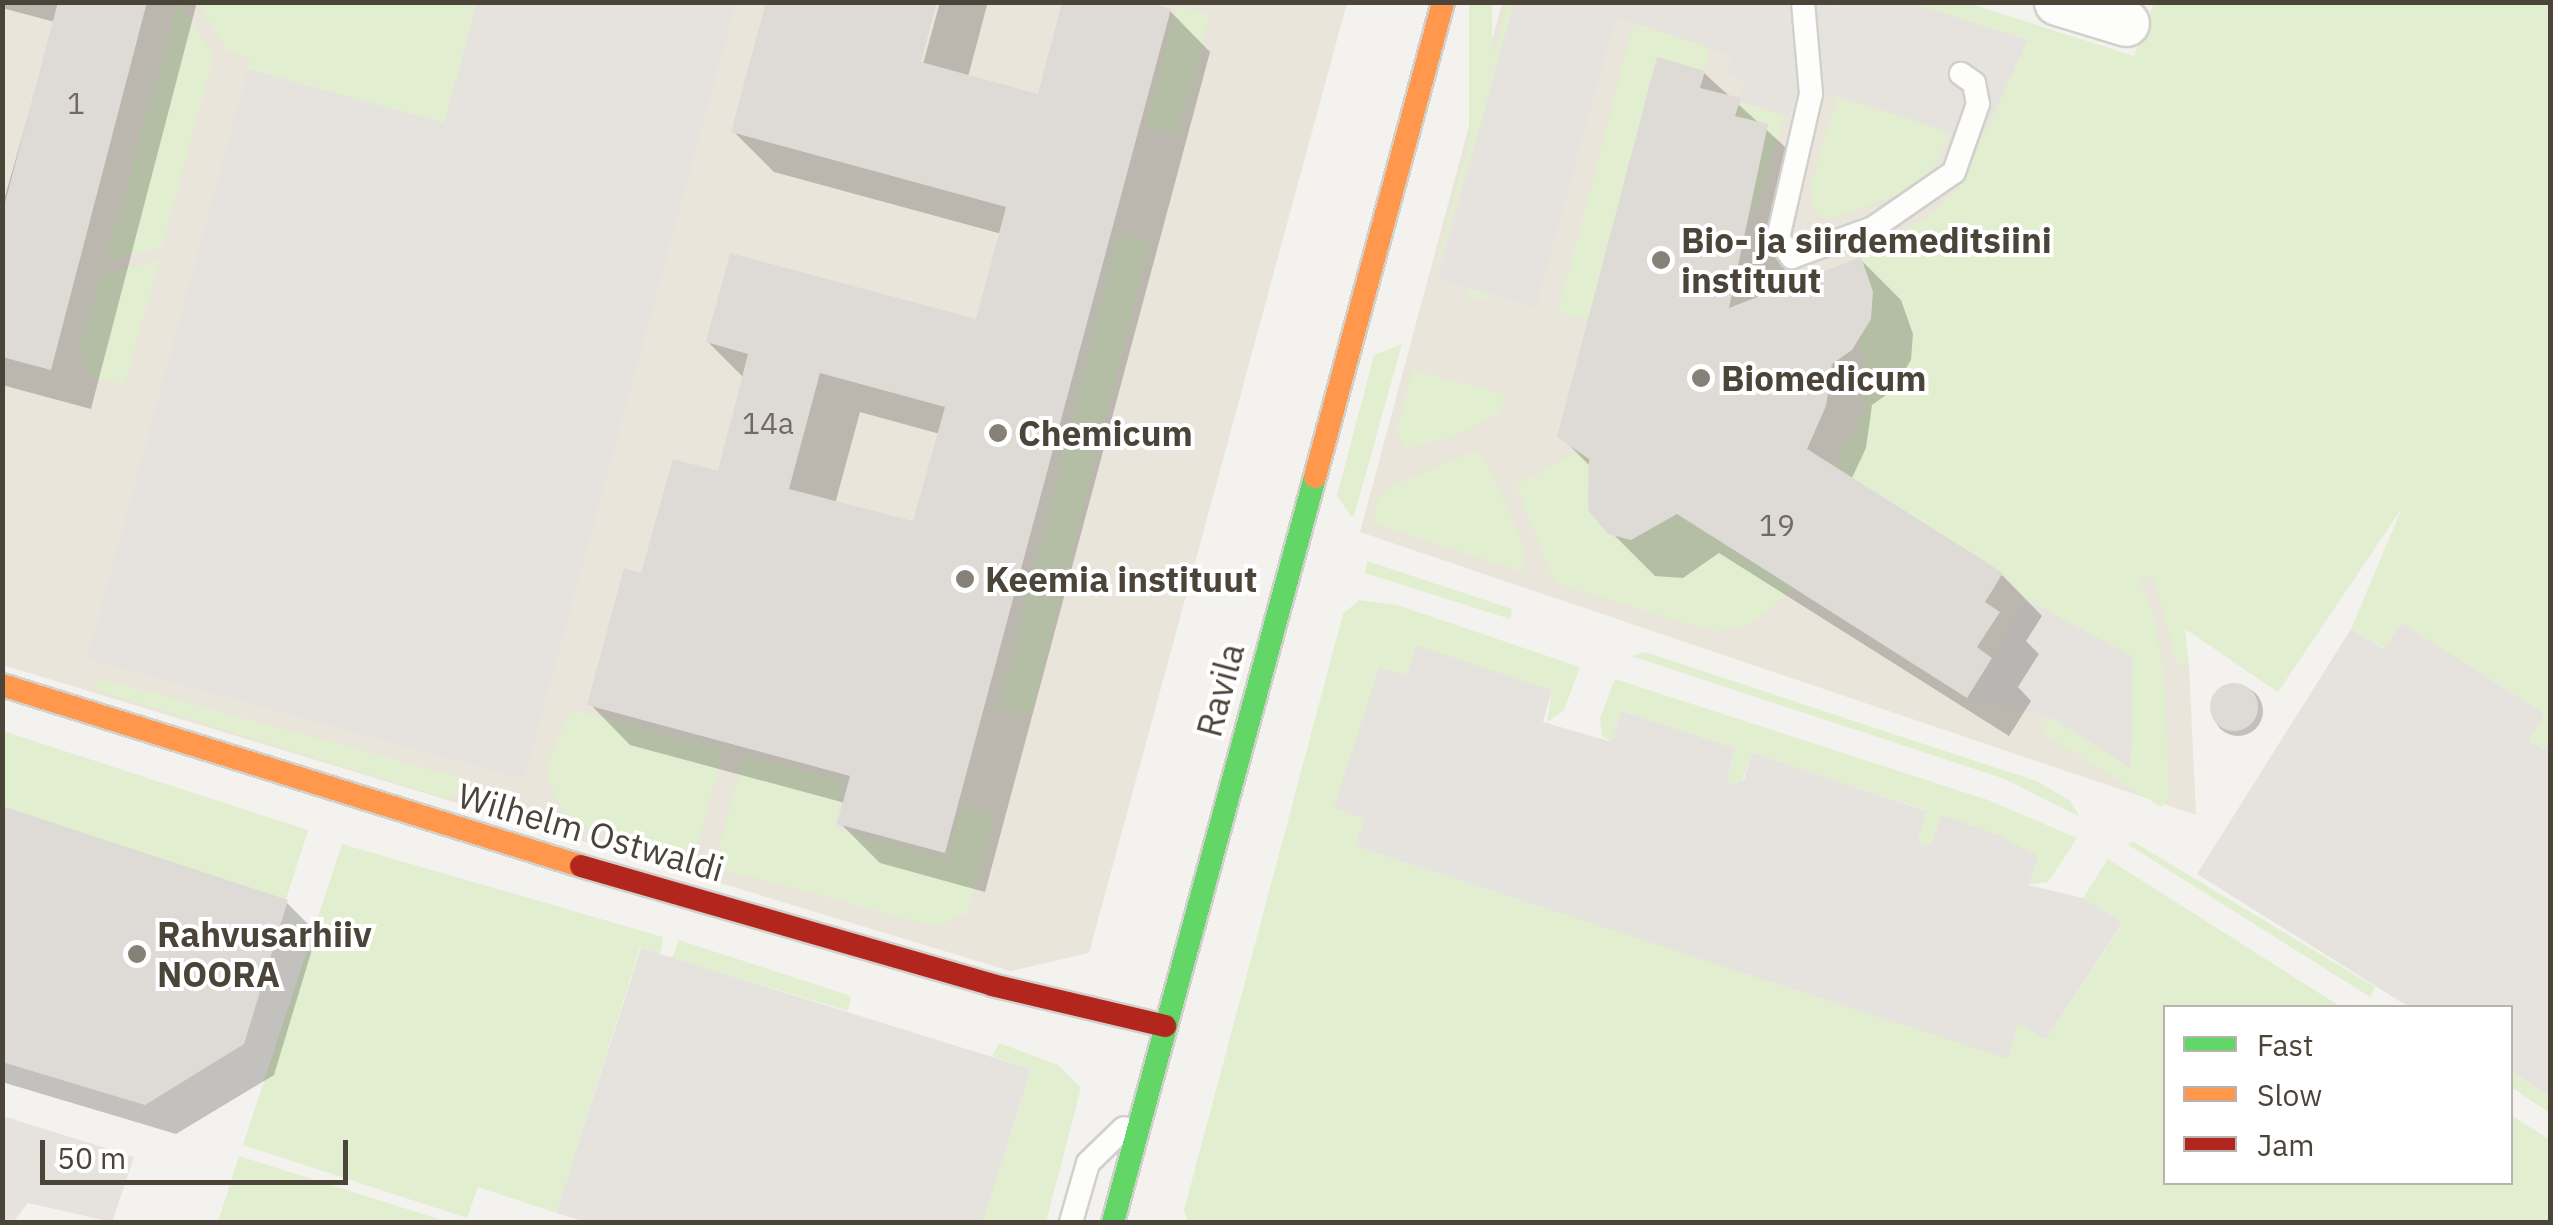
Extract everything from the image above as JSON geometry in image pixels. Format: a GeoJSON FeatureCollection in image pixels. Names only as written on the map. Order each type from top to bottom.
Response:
{"type":"FeatureCollection","features":[{"type":"Feature","properties":{"kind":"street","name":"Ravila"},"geometry":{"type":"LineString","coordinates":[[1115,1222],[1443,2]]}},
{"type":"Feature","properties":{"kind":"street"},"geometry":{"type":"LineString","coordinates":[[2057,2],[2126,24]]}},
{"type":"Feature","properties":{"kind":"street","name":"Wilhelm Ostwaldi"},"geometry":{"type":"LineString","coordinates":[[2,685],[60,708],[515,847],[992,984],[1165,1026]]}},
{"type":"Feature","properties":{"kind":"lane"},"geometry":{"type":"LineString","coordinates":[[1803,2],[1811,94],[1778,233],[1792,257],[1887,221],[1954,172],[1978,104],[1974,83],[1961,74]]}},
{"type":"Feature","properties":{"kind":"lane"},"geometry":{"type":"LineString","coordinates":[[1071,1222],[1088,1162],[1142,1112]]}},
{"type":"Feature","properties":{"kind":"shaded area"},"geometry":{"type":"Polygon","coordinates":[[[1815,2],[1837,9],[1840,3],[1912,3],[2028,40],[1980,142],[1832,94],[1785,116],[1740,101],[1745,80],[1726,75],[1731,55],[1616,17],[1536,307],[1438,280],[1514,3],[1815,2]]]}},
{"type":"Feature","properties":{"kind":"shaded area"},"geometry":{"type":"Polygon","coordinates":[[[1965,2],[2170,562],[2189,665],[2196,815],[1360,532],[1502,3],[1965,2]]]}},
{"type":"Feature","properties":{"kind":"shaded area"},"geometry":{"type":"Polygon","coordinates":[[[3,3],[1347,3],[1089,953],[1010,971],[3,665],[3,3]]]}},
{"type":"Feature","properties":{"kind":"shaded area"},"geometry":{"type":"Polygon","coordinates":[[[477,3],[736,3],[524,779],[87,659],[248,69],[444,123],[477,3]]]}},
{"type":"Feature","properties":{"kind":"shaded area"},"geometry":{"type":"Polygon","coordinates":[[[2027,600],[2132,656],[2131,768],[2051,717],[1967,698],[2027,600]]]}},
{"type":"Feature","properties":{"kind":"shaded area"},"geometry":{"type":"Polygon","coordinates":[[[2402,623],[2545,714],[2529,741],[2543,750],[2550,738],[2550,1097],[2513,1072],[2513,1005],[2406,1005],[2197,874],[2351,629],[2384,649],[2402,623]]]}},
{"type":"Feature","properties":{"kind":"shaded area"},"geometry":{"type":"Polygon","coordinates":[[[1416,645],[1552,690],[1543,722],[1612,742],[1622,711],[1735,748],[1727,780],[1733,785],[1744,780],[1752,753],[1926,811],[1918,838],[1923,846],[1932,843],[1941,815],[1998,835],[2039,856],[2028,885],[2083,898],[2122,923],[2046,1040],[2018,1023],[2008,1059],[1355,846],[1365,819],[1334,808],[1379,667],[1406,676],[1416,645]]]}},
{"type":"Feature","properties":{"kind":"shaded area"},"geometry":{"type":"Polygon","coordinates":[[[641,948],[1031,1069],[983,1222],[586,1222],[556,1213],[641,948]]]}},
{"type":"Feature","properties":{"kind":"shaded area"},"geometry":{"type":"Polygon","coordinates":[[[3,1116],[134,1157],[112,1222],[28,1203],[13,1222],[3,1222],[3,1116]]]}},
{"type":"Feature","properties":{"kind":"green space"},"geometry":{"type":"Polygon","coordinates":[[[178,3],[214,55],[162,246],[105,262],[178,3]]]}},
{"type":"Feature","properties":{"kind":"green space"},"geometry":{"type":"Polygon","coordinates":[[[199,3],[477,3],[445,123],[248,69],[250,58],[228,52],[199,3]]]}},
{"type":"Feature","properties":{"kind":"green space"},"geometry":{"type":"Polygon","coordinates":[[[1469,3],[1492,3],[1492,298],[1469,298],[1469,3]]]}},
{"type":"Feature","properties":{"kind":"green space"},"geometry":{"type":"Polygon","coordinates":[[[1507,3],[1514,3],[1435,279],[1443,237],[1507,3]]]}},
{"type":"Feature","properties":{"kind":"green space"},"geometry":{"type":"Polygon","coordinates":[[[1912,3],[1968,3],[2134,56],[2154,3],[2550,3],[2550,738],[2543,750],[2529,741],[2545,714],[2403,624],[2385,649],[2351,629],[2402,508],[2278,692],[2185,629],[2189,665],[2178,666],[2155,583],[2152,577],[2139,577],[2155,619],[2165,688],[2169,800],[2161,807],[2041,732],[2051,717],[2130,768],[2131,656],[2027,600],[2003,573],[1834,466],[1862,415],[1866,372],[1859,342],[1874,301],[1860,257],[1934,212],[1959,187],[2027,40],[1912,3]]]}},
{"type":"Feature","properties":{"kind":"green space"},"geometry":{"type":"Polygon","coordinates":[[[1177,6],[1210,15],[1178,135],[1145,126],[1177,6]]]}},
{"type":"Feature","properties":{"kind":"green space"},"geometry":{"type":"Polygon","coordinates":[[[1634,23],[1710,48],[1705,71],[1657,57],[1588,320],[1558,312],[1634,23]]]}},
{"type":"Feature","properties":{"kind":"green space"},"geometry":{"type":"Polygon","coordinates":[[[1837,97],[1943,130],[1948,140],[1931,171],[1905,192],[1828,220],[1817,214],[1809,191],[1837,97]]]}},
{"type":"Feature","properties":{"kind":"green space"},"geometry":{"type":"Polygon","coordinates":[[[1740,101],[1785,116],[1753,213],[1745,210],[1768,125],[1736,116],[1740,101]]]}},
{"type":"Feature","properties":{"kind":"green space"},"geometry":{"type":"Polygon","coordinates":[[[1117,235],[1149,243],[1031,715],[999,707],[1117,235]]]}},
{"type":"Feature","properties":{"kind":"green space"},"geometry":{"type":"Polygon","coordinates":[[[160,260],[124,385],[90,376],[79,352],[100,276],[160,260]]]}},
{"type":"Feature","properties":{"kind":"green space"},"geometry":{"type":"Polygon","coordinates":[[[1402,344],[1351,516],[1337,496],[1374,355],[1402,344]]]}},
{"type":"Feature","properties":{"kind":"green space"},"geometry":{"type":"Polygon","coordinates":[[[1412,370],[1505,394],[1501,412],[1453,437],[1405,449],[1397,432],[1412,370]]]}},
{"type":"Feature","properties":{"kind":"green space"},"geometry":{"type":"Polygon","coordinates":[[[1578,451],[1594,461],[1586,501],[1609,534],[1641,538],[1673,511],[1793,588],[1753,623],[1714,632],[1555,583],[1516,486],[1578,451]]]}},
{"type":"Feature","properties":{"kind":"green space"},"geometry":{"type":"Polygon","coordinates":[[[1472,452],[1484,456],[1509,512],[1526,553],[1522,572],[1373,523],[1379,496],[1388,488],[1472,452]]]}},
{"type":"Feature","properties":{"kind":"green space"},"geometry":{"type":"Polygon","coordinates":[[[1367,561],[1512,609],[1510,619],[1365,573],[1367,561]]]}},
{"type":"Feature","properties":{"kind":"green space"},"geometry":{"type":"Polygon","coordinates":[[[1359,600],[1397,605],[1580,667],[1564,710],[1547,722],[1552,690],[1416,646],[1406,676],[1335,808],[1365,819],[1355,846],[2008,1058],[2018,1022],[2046,1040],[2122,924],[2083,898],[2108,859],[2338,1005],[2163,1005],[2163,1185],[2513,1185],[2513,1116],[2550,1140],[2550,1222],[1188,1222],[1184,1210],[1343,614],[1359,600]]]}},
{"type":"Feature","properties":{"kind":"green space"},"geometry":{"type":"Polygon","coordinates":[[[1645,652],[2036,781],[2069,800],[2080,817],[2005,779],[1631,656],[1645,652]]]}},
{"type":"Feature","properties":{"kind":"green space"},"geometry":{"type":"Polygon","coordinates":[[[94,677],[473,781],[448,799],[100,691],[94,677]]]}},
{"type":"Feature","properties":{"kind":"green space"},"geometry":{"type":"Polygon","coordinates":[[[1615,679],[1988,800],[2077,838],[2048,882],[2027,885],[2039,856],[1941,815],[1932,843],[1923,846],[1918,838],[1925,810],[1752,754],[1741,785],[1733,785],[1727,780],[1735,748],[1623,711],[1613,743],[1602,736],[1600,718],[1615,679]]]}},
{"type":"Feature","properties":{"kind":"green space"},"geometry":{"type":"Polygon","coordinates":[[[571,710],[724,749],[693,860],[591,832],[563,813],[545,770],[571,710]]]}},
{"type":"Feature","properties":{"kind":"green space"},"geometry":{"type":"Polygon","coordinates":[[[3,731],[308,830],[285,902],[2,810],[3,731]]]}},
{"type":"Feature","properties":{"kind":"green space"},"geometry":{"type":"Polygon","coordinates":[[[744,755],[844,781],[834,828],[946,858],[961,807],[994,816],[967,913],[937,927],[714,867],[744,755]]]}},
{"type":"Feature","properties":{"kind":"green space"},"geometry":{"type":"Polygon","coordinates":[[[2134,842],[2375,987],[2370,997],[2127,844],[2134,842]]]}},
{"type":"Feature","properties":{"kind":"green space"},"geometry":{"type":"Polygon","coordinates":[[[342,844],[663,937],[660,954],[640,948],[556,1213],[478,1187],[467,1218],[243,1145],[342,844]]]}},
{"type":"Feature","properties":{"kind":"green space"},"geometry":{"type":"Polygon","coordinates":[[[679,940],[851,996],[848,1011],[672,958],[679,940]]]}},
{"type":"Feature","properties":{"kind":"green space"},"geometry":{"type":"Polygon","coordinates":[[[999,1043],[1058,1065],[1081,1088],[1046,1222],[983,1222],[1031,1069],[992,1056],[999,1043]]]}},
{"type":"Feature","properties":{"kind":"green space"},"geometry":{"type":"Polygon","coordinates":[[[2513,1072],[2550,1097],[2550,1113],[2513,1088],[2513,1072]]]}},
{"type":"Feature","properties":{"kind":"green space"},"geometry":{"type":"Polygon","coordinates":[[[239,1156],[448,1222],[218,1222],[239,1156]]]}},
{"type":"Feature","properties":{"kind":"building"},"geometry":{"type":"Polygon","coordinates":[[[58,2],[147,2],[51,370],[2,357],[2,214],[58,2]]]}},
{"type":"Feature","properties":{"kind":"building","name":"Chemicum"},"geometry":{"type":"Polygon","coordinates":[[[766,2],[937,2],[921,62],[1038,94],[1062,2],[1146,2],[1171,9],[945,853],[837,824],[850,776],[587,705],[624,568],[641,573],[673,459],[718,471],[748,354],[706,342],[730,253],[976,319],[1006,207],[731,132],[766,2]],[[820,373],[789,489],[913,521],[945,407],[820,373]]]}},
{"type":"Feature","properties":{"kind":"building","name":"Biomedicum"},"geometry":{"type":"Polygon","coordinates":[[[1657,57],[1705,71],[1700,88],[1741,98],[1735,116],[1768,124],[1729,308],[1861,257],[1873,292],[1871,319],[1852,350],[1832,364],[1826,406],[1807,449],[2003,573],[1985,602],[2000,612],[1977,647],[1992,658],[1967,698],[1677,514],[1631,540],[1608,534],[1588,510],[1589,459],[1557,437],[1657,57]]]}},
{"type":"Feature","properties":{"kind":"building"},"geometry":{"type":"Polygon","coordinates":[[[2234,683],[2251,690],[2258,707],[2251,724],[2234,731],[2217,724],[2210,707],[2217,690],[2234,683]]]}},
{"type":"Feature","properties":{"kind":"building","name":"Rahvusarhiiv NOORA"},"geometry":{"type":"Polygon","coordinates":[[[2,806],[288,900],[244,1044],[145,1105],[2,1062],[2,806]]]}},
{"type":"Feature","properties":{"kind":"traffic: fast"},"geometry":{"type":"LineString","coordinates":[[1113,1222],[1315,477]]}},
{"type":"Feature","properties":{"kind":"traffic: slow"},"geometry":{"type":"LineString","coordinates":[[1315,477],[1443,2]]}},
{"type":"Feature","properties":{"kind":"traffic: slow"},"geometry":{"type":"LineString","coordinates":[[2,685],[581,866]]}},
{"type":"Feature","properties":{"kind":"traffic: jam"},"geometry":{"type":"LineString","coordinates":[[581,866],[992,985],[1165,1026]]}},
{"type":"Feature","properties":{"kind":"place","name":"Bio- ja siirdemeditsiini instituut"},"geometry":{"type":"Point","coordinates":[1661,260]}},
{"type":"Feature","properties":{"kind":"place","name":"Biomedicum"},"geometry":{"type":"Point","coordinates":[1701,378]}},
{"type":"Feature","properties":{"kind":"place","name":"Chemicum"},"geometry":{"type":"Point","coordinates":[998,433]}},
{"type":"Feature","properties":{"kind":"place","name":"Keemia instituut"},"geometry":{"type":"Point","coordinates":[965,579]}},
{"type":"Feature","properties":{"kind":"place","name":"Rahvusarhiiv NOORA"},"geometry":{"type":"Point","coordinates":[137,954]}}]}
